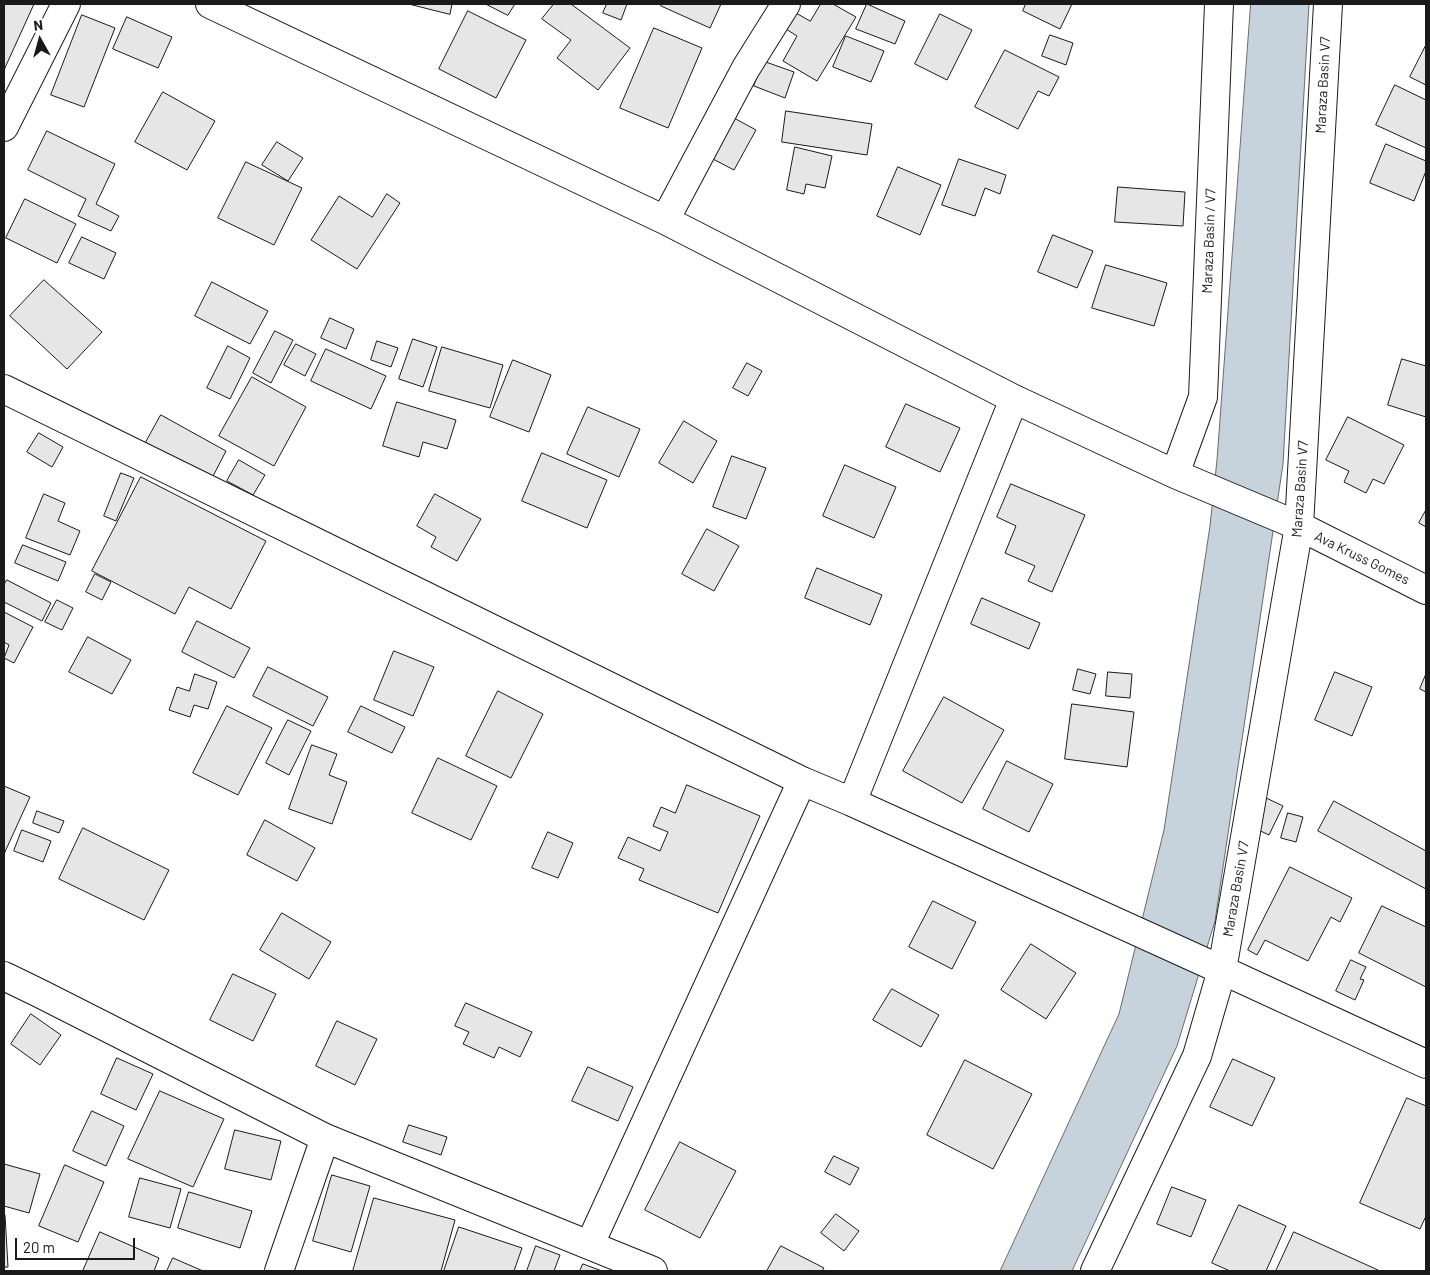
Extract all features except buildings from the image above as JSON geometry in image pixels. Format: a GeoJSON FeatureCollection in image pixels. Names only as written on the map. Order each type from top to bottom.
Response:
{"type":"FeatureCollection","features":[{"type":"Feature","properties":{"kind":"street"},"geometry":{"type":"LineString","coordinates":[[4,126],[66,4]]}},
{"type":"Feature","properties":{"kind":"street","name":"Ava Kruss Gomes"},"geometry":{"type":"LineString","coordinates":[[210,4],[665,220],[1014,399],[1175,474],[1298,526],[1426,590]]}},
{"type":"Feature","properties":{"kind":"street"},"geometry":{"type":"LineString","coordinates":[[665,220],[746,68],[786,4]]}},
{"type":"Feature","properties":{"kind":"street","name":"Maraza Basin / V7"},"geometry":{"type":"LineString","coordinates":[[1175,474],[1202,397],[1220,4]]}},
{"type":"Feature","properties":{"kind":"street","name":"Maraza Basin V7"},"geometry":{"type":"LineString","coordinates":[[1095,1271],[1197,1056],[1222,970],[1298,526],[1328,4]]}},
{"type":"Feature","properties":{"kind":"street"},"geometry":{"type":"LineString","coordinates":[[4,390],[802,781],[1124,925],[1426,1064]]}},
{"type":"Feature","properties":{"kind":"street"},"geometry":{"type":"LineString","coordinates":[[852,802],[1014,399]]}},
{"type":"Feature","properties":{"kind":"street"},"geometry":{"type":"LineString","coordinates":[[590,1244],[802,781]]}},
{"type":"Feature","properties":{"kind":"street"},"geometry":{"type":"LineString","coordinates":[[4,976],[325,1138],[653,1271]]}},
{"type":"Feature","properties":{"kind":"street"},"geometry":{"type":"LineString","coordinates":[[279,1271],[325,1138]]}},
{"type":"Feature","properties":{"kind":"shaded area"},"geometry":{"type":"Polygon","coordinates":[[[1251,4],[1309,4],[1283,464],[1215,921],[1177,1046],[1072,1271],[1000,1271],[1119,1014],[1164,830],[1210,526],[1217,460],[1251,4]]]}}]}
